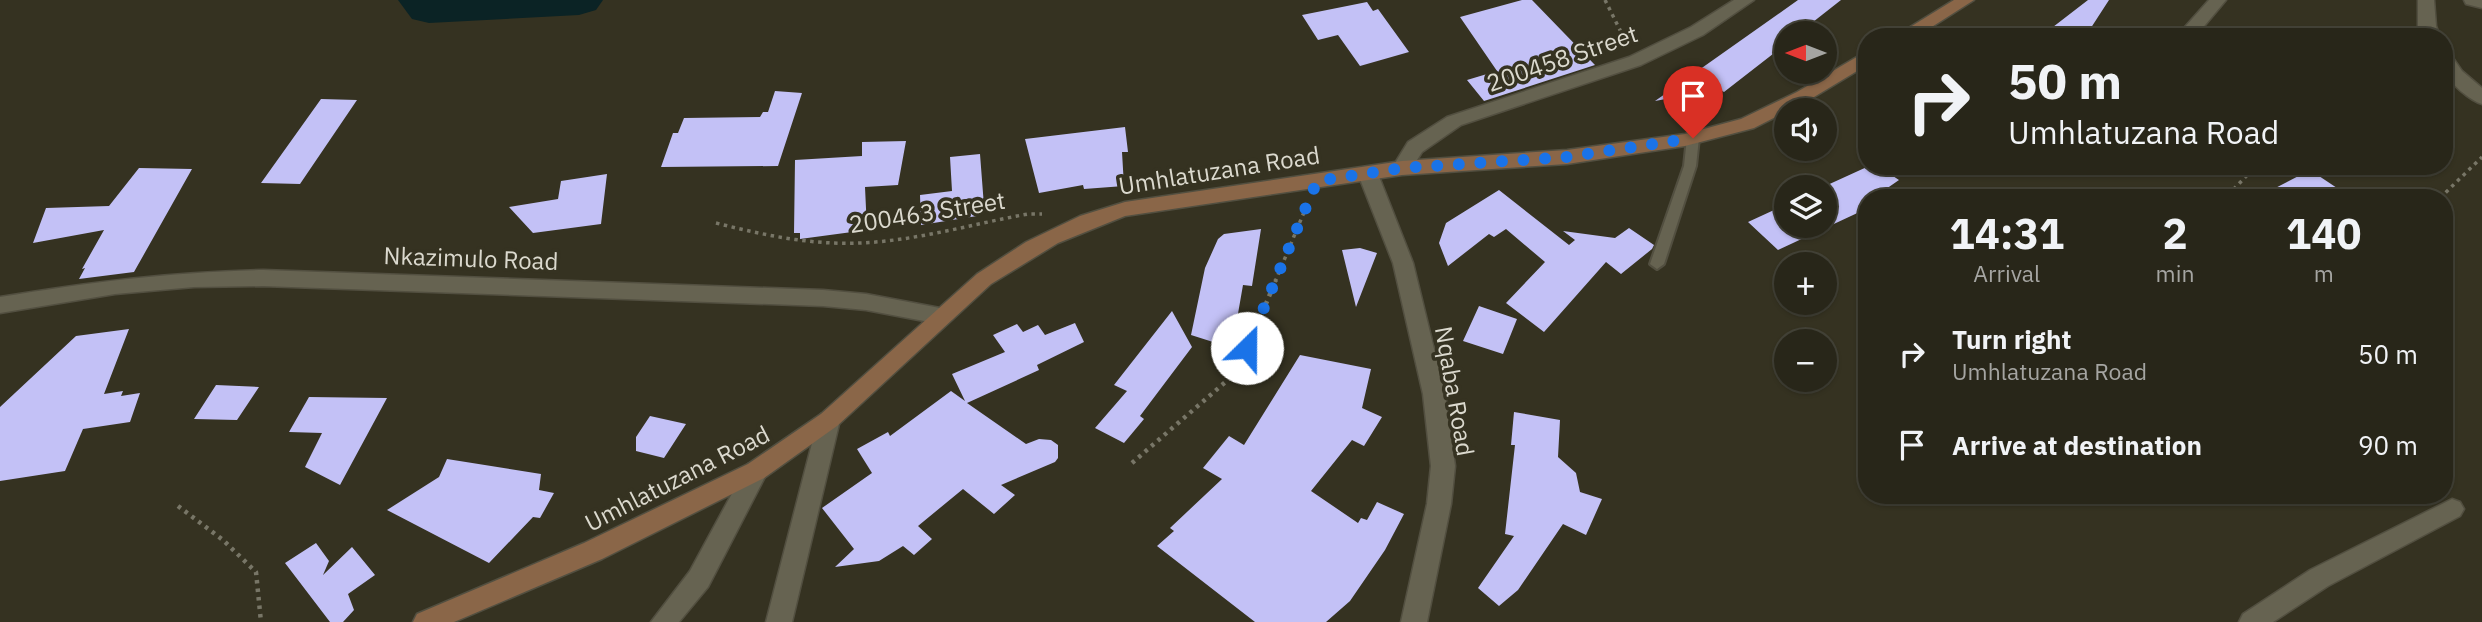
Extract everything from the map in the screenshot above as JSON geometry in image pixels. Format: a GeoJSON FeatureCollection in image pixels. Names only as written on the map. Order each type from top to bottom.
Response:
{"type":"FeatureCollection","features":[{"type":"Feature","properties":{"kind":"street","name":"200458 Street"},"geometry":{"type":"LineString","coordinates":[[1402,168],[1415,147],[1454,121],[1635,61],[1697,31],[1746,0]]}},
{"type":"Feature","properties":{"kind":"street"},"geometry":{"type":"LineString","coordinates":[[1918,28],[1966,0]]}},
{"type":"Feature","properties":{"kind":"street"},"geometry":{"type":"LineString","coordinates":[[2193,28],[2218,0]]}},
{"type":"Feature","properties":{"kind":"street"},"geometry":{"type":"LineString","coordinates":[[2426,0],[2428,28]]}},
{"type":"Feature","properties":{"kind":"street"},"geometry":{"type":"LineString","coordinates":[[2472,0],[2482,3]]}},
{"type":"Feature","properties":{"kind":"street","name":"Umhlatuzana Road"},"geometry":{"type":"LineString","coordinates":[[426,622],[593,551],[756,471],[829,420],[873,382],[940,316],[1012,258],[1103,215],[1125,208],[1402,168],[1567,157],[1693,138],[1747,124],[1858,63]]}},
{"type":"Feature","properties":{"kind":"street"},"geometry":{"type":"LineString","coordinates":[[2453,71],[2482,98]]}},
{"type":"Feature","properties":{"kind":"street","name":"Nqaba Road"},"geometry":{"type":"LineString","coordinates":[[1368,174],[1403,263],[1434,394],[1442,456],[1443,483],[1414,622]]}},
{"type":"Feature","properties":{"kind":"street","name":"Nkazimulo Road"},"geometry":{"type":"LineString","coordinates":[[0,305],[115,286],[194,279],[263,278],[823,298],[866,302],[940,316]]}},
{"type":"Feature","properties":{"kind":"street"},"geometry":{"type":"LineString","coordinates":[[779,622],[829,420]]}},
{"type":"Feature","properties":{"kind":"street"},"geometry":{"type":"LineString","coordinates":[[664,622],[699,579],[756,471]]}},
{"type":"Feature","properties":{"kind":"street"},"geometry":{"type":"LineString","coordinates":[[2252,622],[2319,578],[2452,509]]}},
{"type":"Feature","properties":{"kind":"lane"},"geometry":{"type":"LineString","coordinates":[[1657,264],[1690,166],[1693,138]]}},
{"type":"Feature","properties":{"kind":"path"},"geometry":{"type":"LineString","coordinates":[[1605,0],[1635,61]]}},
{"type":"Feature","properties":{"kind":"path"},"geometry":{"type":"LineString","coordinates":[[2449,189],[2482,157]]}},
{"type":"Feature","properties":{"kind":"path"},"geometry":{"type":"LineString","coordinates":[[2234,189],[2247,175]]}},
{"type":"Feature","properties":{"kind":"path"},"geometry":{"type":"LineString","coordinates":[[1132,463],[1237,372],[1317,181]]}},
{"type":"Feature","properties":{"kind":"path","name":"200463 Street"},"geometry":{"type":"LineString","coordinates":[[716,223],[780,239],[839,243],[888,240],[1028,214],[1053,215]]}},
{"type":"Feature","properties":{"kind":"path"},"geometry":{"type":"LineString","coordinates":[[178,506],[223,540],[256,572],[261,622]]}},
{"type":"Feature","properties":{"kind":"building"},"geometry":{"type":"Polygon","coordinates":[[[1522,0],[1532,0],[1595,65],[1484,101],[1467,80],[1497,71],[1460,17],[1522,0]]]}},
{"type":"Feature","properties":{"kind":"building"},"geometry":{"type":"Polygon","coordinates":[[[1798,0],[1841,0],[1814,21],[1774,21],[1774,53],[1724,92],[1719,89],[1655,101],[1798,0]]]}},
{"type":"Feature","properties":{"kind":"building"},"geometry":{"type":"Polygon","coordinates":[[[2088,0],[2109,0],[2091,28],[2052,28],[2088,0]]]}},
{"type":"Feature","properties":{"kind":"building"},"geometry":{"type":"Polygon","coordinates":[[[1367,2],[1373,11],[1378,9],[1409,52],[1360,66],[1338,35],[1318,40],[1302,15],[1367,2]]]}},
{"type":"Feature","properties":{"kind":"building"},"geometry":{"type":"Polygon","coordinates":[[[775,91],[802,93],[778,166],[661,167],[673,133],[678,133],[684,118],[760,117],[763,112],[768,112],[775,91]]]}},
{"type":"Feature","properties":{"kind":"building"},"geometry":{"type":"Polygon","coordinates":[[[321,99],[357,100],[300,184],[261,183],[321,99]]]}},
{"type":"Feature","properties":{"kind":"building"},"geometry":{"type":"Polygon","coordinates":[[[1125,127],[1128,152],[1122,152],[1124,186],[1084,189],[1083,185],[1039,193],[1025,139],[1125,127]]]}},
{"type":"Feature","properties":{"kind":"building"},"geometry":{"type":"Polygon","coordinates":[[[906,141],[898,185],[865,187],[867,230],[800,239],[800,233],[794,233],[795,160],[862,156],[862,142],[906,141]]]}},
{"type":"Feature","properties":{"kind":"building"},"geometry":{"type":"Polygon","coordinates":[[[980,154],[984,206],[976,207],[977,216],[921,225],[920,195],[952,191],[950,157],[980,154]]]}},
{"type":"Feature","properties":{"kind":"building"},"geometry":{"type":"Polygon","coordinates":[[[139,168],[192,169],[134,272],[79,279],[104,230],[33,243],[46,208],[109,206],[139,168]]]}},
{"type":"Feature","properties":{"kind":"building"},"geometry":{"type":"Polygon","coordinates":[[[1858,171],[1858,175],[1892,175],[1899,180],[1886,189],[1858,189],[1858,213],[1837,223],[1837,181],[1858,171]]]}},
{"type":"Feature","properties":{"kind":"building"},"geometry":{"type":"Polygon","coordinates":[[[607,174],[601,224],[533,233],[509,207],[558,199],[561,181],[607,174]]]}},
{"type":"Feature","properties":{"kind":"building"},"geometry":{"type":"Polygon","coordinates":[[[2300,175],[2318,175],[2338,189],[2273,189],[2300,175]]]}},
{"type":"Feature","properties":{"kind":"building"},"geometry":{"type":"Polygon","coordinates":[[[1499,190],[1569,245],[1575,240],[1563,231],[1615,238],[1629,228],[1654,245],[1621,274],[1606,262],[1544,332],[1506,303],[1545,262],[1506,229],[1494,237],[1489,234],[1448,266],[1439,243],[1446,223],[1499,190]]]}},
{"type":"Feature","properties":{"kind":"building"},"geometry":{"type":"Polygon","coordinates":[[[1774,210],[1774,238],[1804,238],[1778,250],[1748,222],[1774,210]]]}},
{"type":"Feature","properties":{"kind":"building"},"geometry":{"type":"Polygon","coordinates":[[[1261,229],[1252,286],[1243,285],[1232,348],[1191,335],[1205,268],[1218,239],[1224,234],[1261,229]]]}},
{"type":"Feature","properties":{"kind":"building"},"geometry":{"type":"Polygon","coordinates":[[[1360,248],[1377,253],[1356,307],[1342,250],[1360,248]]]}},
{"type":"Feature","properties":{"kind":"building"},"geometry":{"type":"Polygon","coordinates":[[[1479,306],[1517,319],[1503,354],[1463,341],[1479,306]]]}},
{"type":"Feature","properties":{"kind":"building"},"geometry":{"type":"Polygon","coordinates":[[[1172,311],[1192,347],[1140,416],[1144,419],[1124,443],[1095,428],[1127,391],[1114,385],[1172,311]]]}},
{"type":"Feature","properties":{"kind":"building"},"geometry":{"type":"Polygon","coordinates":[[[1075,323],[1084,342],[1037,365],[1039,370],[967,403],[1026,444],[1039,439],[1051,440],[1058,445],[1058,458],[1055,462],[1001,485],[1015,495],[994,514],[963,489],[918,526],[932,539],[914,555],[903,546],[879,561],[835,567],[854,549],[822,508],[872,473],[857,449],[888,432],[890,436],[951,391],[965,401],[952,374],[1005,352],[993,335],[1017,324],[1023,332],[1038,325],[1045,335],[1075,323]]]}},
{"type":"Feature","properties":{"kind":"building"},"geometry":{"type":"Polygon","coordinates":[[[129,329],[104,394],[123,391],[121,396],[140,393],[130,422],[83,429],[65,471],[0,481],[0,407],[76,336],[129,329]]]}},
{"type":"Feature","properties":{"kind":"building"},"geometry":{"type":"Polygon","coordinates":[[[1300,355],[1371,369],[1362,408],[1382,417],[1364,446],[1352,440],[1311,491],[1358,523],[1361,518],[1367,520],[1377,502],[1404,514],[1385,550],[1350,601],[1326,622],[1255,622],[1157,546],[1174,531],[1170,528],[1222,479],[1203,468],[1229,436],[1244,445],[1300,355]]]}},
{"type":"Feature","properties":{"kind":"building"},"geometry":{"type":"Polygon","coordinates":[[[216,385],[259,387],[237,420],[194,419],[216,385]]]}},
{"type":"Feature","properties":{"kind":"building"},"geometry":{"type":"Polygon","coordinates":[[[309,397],[387,398],[340,485],[305,467],[322,433],[289,432],[309,397]]]}},
{"type":"Feature","properties":{"kind":"building"},"geometry":{"type":"Polygon","coordinates":[[[1514,412],[1560,420],[1558,457],[1576,473],[1580,492],[1602,499],[1586,535],[1563,524],[1518,590],[1499,606],[1478,588],[1514,536],[1505,534],[1515,445],[1511,445],[1514,412]]]}},
{"type":"Feature","properties":{"kind":"building"},"geometry":{"type":"Polygon","coordinates":[[[650,416],[686,424],[664,458],[636,451],[636,437],[650,416]]]}},
{"type":"Feature","properties":{"kind":"building"},"geometry":{"type":"Polygon","coordinates":[[[447,459],[541,474],[539,490],[554,493],[540,518],[533,517],[489,563],[387,510],[439,477],[447,459]]]}},
{"type":"Feature","properties":{"kind":"building"},"geometry":{"type":"Polygon","coordinates":[[[316,543],[329,561],[323,575],[352,547],[375,575],[348,594],[354,610],[343,622],[330,622],[285,563],[316,543]]]}},
{"type":"Feature","properties":{"kind":"waterway"},"geometry":{"type":"LineString","coordinates":[[422,0],[429,8],[579,0]]}},
{"type":"Feature","properties":{"kind":"route"},"geometry":{"type":"LineString","coordinates":[[1247,348],[1317,181],[1402,168],[1567,157],[1693,138]]}}]}
